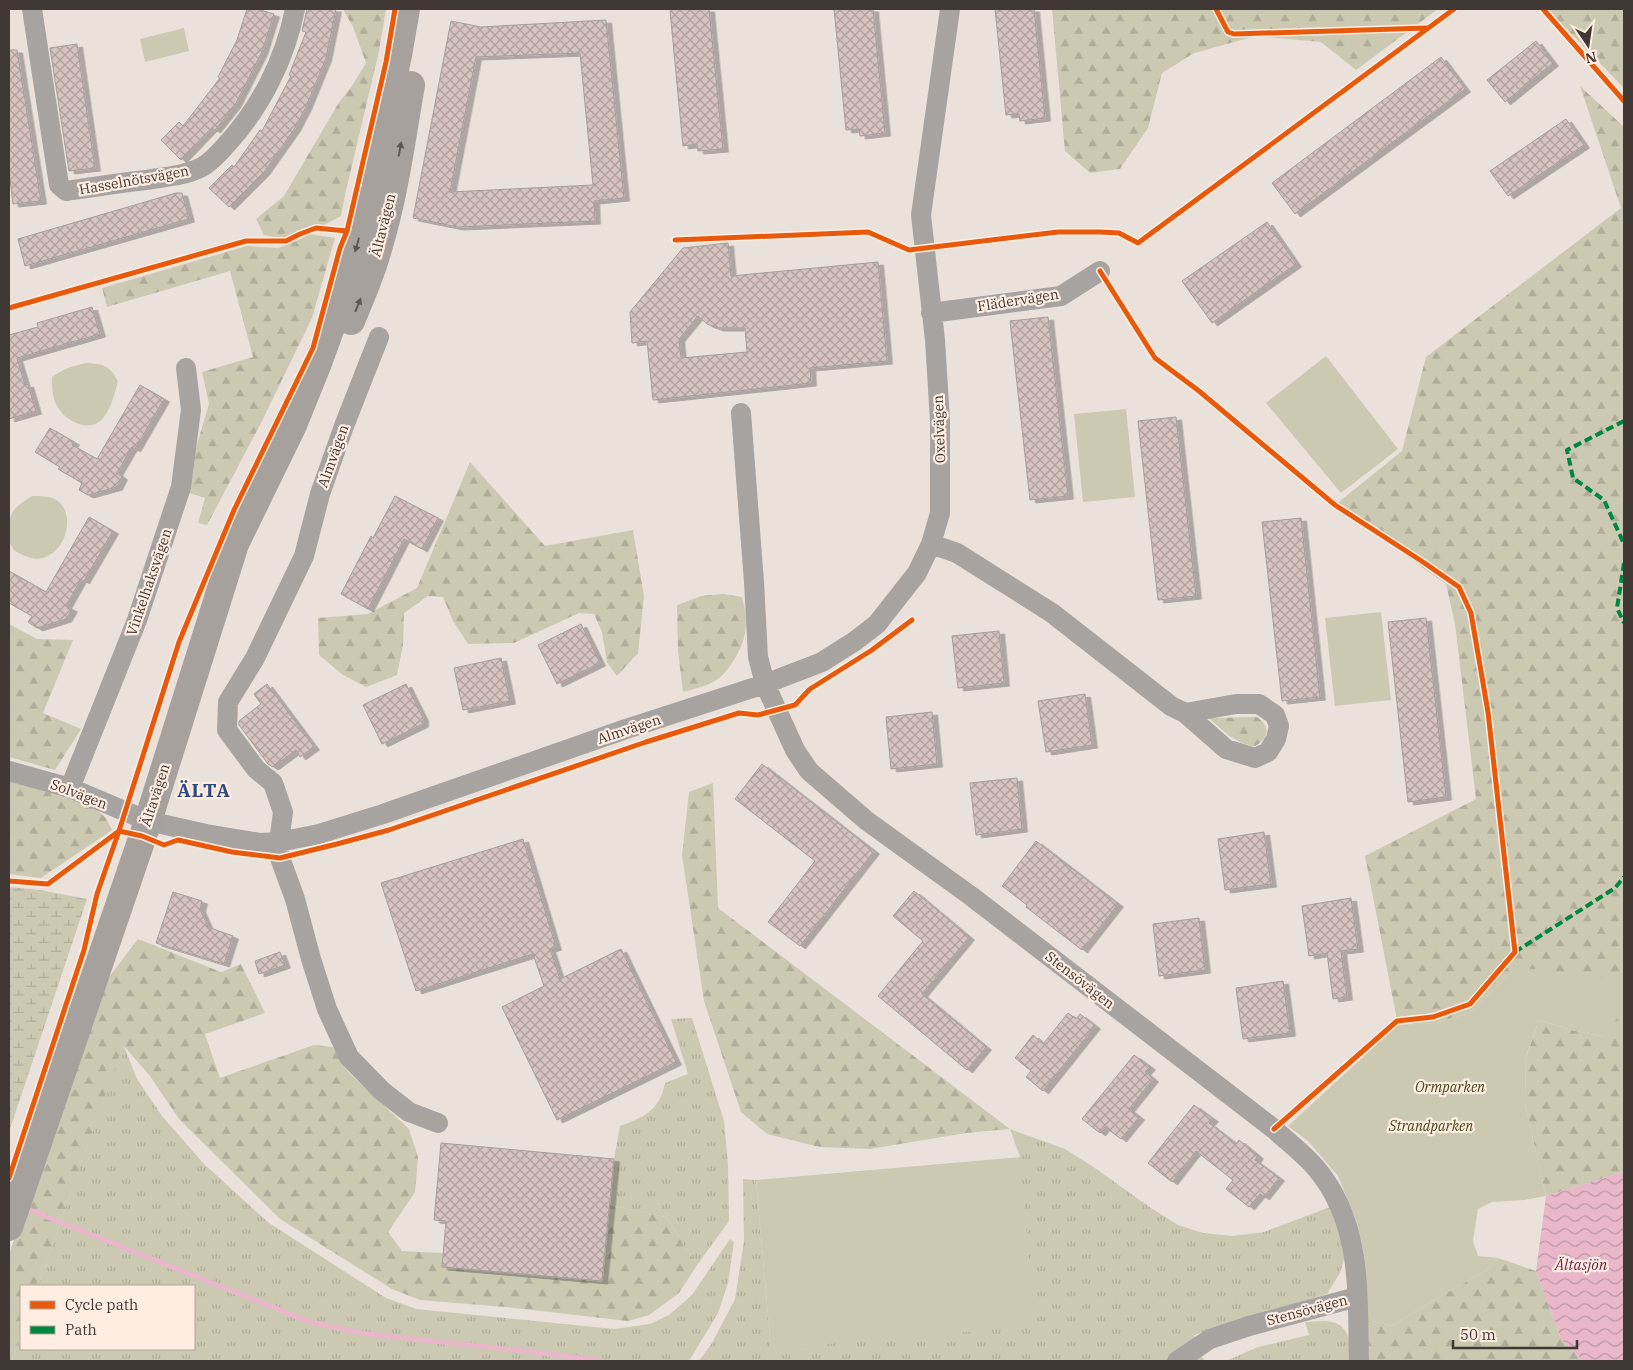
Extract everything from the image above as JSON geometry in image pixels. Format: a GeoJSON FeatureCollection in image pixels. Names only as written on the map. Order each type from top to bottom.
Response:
{"type":"FeatureCollection","features":[{"type":"Feature","properties":{"kind":"main road","name":"Ältavägen"},"geometry":{"type":"LineString","coordinates":[[9,1227],[148,821],[235,544],[293,424],[340,303],[369,198],[406,9]]}},
{"type":"Feature","properties":{"kind":"main road","name":"Ältavägen"},"geometry":{"type":"LineString","coordinates":[[293,424],[339,352],[366,285],[380,242],[397,162],[424,9]]}},
{"type":"Feature","properties":{"kind":"street","name":"Hasselnötsvägen"},"geometry":{"type":"LineString","coordinates":[[32,9],[60,185],[66,191],[183,174],[203,167],[218,155],[255,109],[271,81],[286,42],[295,9]]}},
{"type":"Feature","properties":{"kind":"street","name":"Oxelvägen"},"geometry":{"type":"LineString","coordinates":[[931,544],[940,513],[940,421],[935,340],[921,215],[950,9]]}},
{"type":"Feature","properties":{"kind":"street","name":"Flädervägen"},"geometry":{"type":"LineString","coordinates":[[931,312],[1061,296],[1100,271]]}},
{"type":"Feature","properties":{"kind":"street","name":"Almvägen"},"geometry":{"type":"LineString","coordinates":[[279,842],[283,812],[273,783],[256,768],[227,730],[228,702],[255,658],[304,556],[320,494],[379,337]]}},
{"type":"Feature","properties":{"kind":"street","name":"Vinkelhaksvägen"},"geometry":{"type":"LineString","coordinates":[[70,788],[137,620],[181,487],[191,410],[186,368]]}},
{"type":"Feature","properties":{"kind":"street","name":"Stensövägen"},"geometry":{"type":"LineString","coordinates":[[741,412],[758,657],[765,684],[796,750],[809,771],[867,820],[971,896],[1274,1129],[1316,1168],[1336,1198],[1350,1231],[1356,1263],[1359,1361]]}},
{"type":"Feature","properties":{"kind":"street","name":"Almvägen"},"geometry":{"type":"LineString","coordinates":[[148,821],[206,834],[260,843],[279,842],[319,834],[384,814],[626,729],[765,684],[822,662],[877,624],[917,573],[931,544]]}},
{"type":"Feature","properties":{"kind":"street"},"geometry":{"type":"LineString","coordinates":[[931,544],[957,553],[1052,613],[1171,706],[1186,714]]}},
{"type":"Feature","properties":{"kind":"street","name":"Solvägen"},"geometry":{"type":"LineString","coordinates":[[9,771],[70,788],[148,821]]}},
{"type":"Feature","properties":{"kind":"street"},"geometry":{"type":"LineString","coordinates":[[279,842],[280,858],[295,899],[311,959],[328,1009],[349,1057],[382,1091],[409,1112],[438,1123]]}},
{"type":"Feature","properties":{"kind":"street","name":"Stensövägen"},"geometry":{"type":"LineString","coordinates":[[1177,1361],[1210,1339],[1250,1326],[1357,1297]]}},
{"type":"Feature","properties":{"kind":"green space"},"geometry":{"type":"Polygon","coordinates":[[[343,9],[386,9],[379,51],[341,216],[324,225],[308,228],[284,239],[264,235],[256,219],[284,196],[338,104],[366,63],[353,27],[343,9]]]}},
{"type":"Feature","properties":{"kind":"green space"},"geometry":{"type":"Polygon","coordinates":[[[1052,9],[1438,9],[1356,70],[1321,42],[1256,36],[1194,53],[1162,73],[1148,128],[1120,169],[1090,173],[1065,151],[1052,9]]]}},
{"type":"Feature","properties":{"kind":"green space"},"geometry":{"type":"Polygon","coordinates":[[[1547,9],[1624,9],[1624,88],[1547,9]]]}},
{"type":"Feature","properties":{"kind":"green space"},"geometry":{"type":"Polygon","coordinates":[[[184,28],[189,51],[145,62],[140,39],[184,28]]]}},
{"type":"Feature","properties":{"kind":"green space"},"geometry":{"type":"Polygon","coordinates":[[[1580,86],[1624,127],[1624,1172],[1546,1196],[1525,1104],[1526,1057],[1539,1020],[1604,1037],[1513,970],[1471,1012],[1436,1023],[1398,1025],[1365,856],[1476,799],[1455,624],[1446,584],[1335,505],[1402,451],[1426,357],[1621,208],[1580,86]]]}},
{"type":"Feature","properties":{"kind":"green space"},"geometry":{"type":"Polygon","coordinates":[[[310,234],[335,238],[312,318],[261,423],[207,525],[198,523],[205,498],[183,491],[209,404],[202,372],[253,357],[230,271],[107,307],[102,288],[247,246],[278,248],[310,234]]]}},
{"type":"Feature","properties":{"kind":"green space"},"geometry":{"type":"Polygon","coordinates":[[[1326,356],[1398,449],[1341,493],[1266,403],[1326,356]]]}},
{"type":"Feature","properties":{"kind":"green space"},"geometry":{"type":"Polygon","coordinates":[[[88,363],[106,367],[118,381],[111,405],[104,417],[95,424],[83,425],[72,421],[58,409],[53,394],[52,377],[73,366],[88,363]]]}},
{"type":"Feature","properties":{"kind":"green space"},"geometry":{"type":"Polygon","coordinates":[[[1126,409],[1135,497],[1083,502],[1074,414],[1126,409]]]}},
{"type":"Feature","properties":{"kind":"green space"},"geometry":{"type":"Polygon","coordinates":[[[470,462],[545,546],[633,530],[644,596],[638,653],[617,676],[607,662],[602,632],[594,614],[579,613],[514,643],[468,644],[453,621],[443,597],[428,596],[404,613],[403,645],[397,675],[366,687],[343,675],[319,655],[318,618],[368,614],[417,588],[470,462]]]}},
{"type":"Feature","properties":{"kind":"green space"},"geometry":{"type":"Polygon","coordinates":[[[32,496],[55,499],[63,507],[67,517],[67,529],[63,541],[56,550],[46,557],[35,559],[14,550],[8,533],[9,523],[14,510],[32,496]]]}},
{"type":"Feature","properties":{"kind":"green space"},"geometry":{"type":"Polygon","coordinates":[[[723,594],[742,597],[746,624],[741,647],[730,666],[719,678],[706,685],[683,692],[678,651],[677,605],[701,596],[723,594]]]}},
{"type":"Feature","properties":{"kind":"green space"},"geometry":{"type":"Polygon","coordinates":[[[1381,612],[1391,700],[1335,706],[1325,618],[1381,612]]]}},
{"type":"Feature","properties":{"kind":"green space"},"geometry":{"type":"Polygon","coordinates":[[[9,624],[37,639],[73,640],[43,713],[81,729],[55,770],[9,757],[9,624]]]}},
{"type":"Feature","properties":{"kind":"green space"},"geometry":{"type":"Polygon","coordinates":[[[1257,717],[1265,725],[1266,732],[1260,743],[1255,746],[1236,740],[1209,718],[1257,717]]]}},
{"type":"Feature","properties":{"kind":"green space"},"geometry":{"type":"Polygon","coordinates":[[[9,781],[92,805],[106,818],[112,830],[41,878],[9,874],[9,781]]]}},
{"type":"Feature","properties":{"kind":"green space"},"geometry":{"type":"Polygon","coordinates":[[[713,783],[718,908],[1010,1129],[966,1133],[870,1149],[819,1147],[767,1134],[741,1112],[704,1001],[682,855],[689,792],[713,783]]]}},
{"type":"Feature","properties":{"kind":"green space"},"geometry":{"type":"Polygon","coordinates":[[[9,887],[40,890],[87,899],[9,1132],[9,887]]]}},
{"type":"Feature","properties":{"kind":"green space"},"geometry":{"type":"Polygon","coordinates":[[[138,939],[221,972],[241,964],[265,1013],[205,1034],[220,1078],[314,1045],[333,1047],[347,1071],[409,1129],[418,1157],[415,1192],[388,1232],[402,1251],[443,1253],[443,1267],[602,1281],[609,1205],[666,1217],[697,1265],[679,1293],[649,1315],[628,1321],[505,1307],[420,1300],[392,1289],[280,1219],[179,1119],[150,1076],[123,1045],[38,1285],[20,1285],[20,1337],[12,1361],[9,1361],[9,1254],[106,981],[138,939]]]}},
{"type":"Feature","properties":{"kind":"green space","name":"Strandparken"},"geometry":{"type":"Polygon","coordinates":[[[1539,969],[1615,979],[1623,1010],[1604,1037],[1539,1020],[1526,1056],[1525,1104],[1546,1196],[1524,1200],[1492,1202],[1478,1209],[1473,1241],[1478,1256],[1498,1258],[1487,1270],[1392,1326],[1367,1320],[1363,1248],[1356,1220],[1338,1176],[1308,1141],[1288,1126],[1398,1025],[1436,1023],[1471,1012],[1513,970],[1539,969]]]}},
{"type":"Feature","properties":{"kind":"green space"},"geometry":{"type":"Polygon","coordinates":[[[692,1018],[724,1121],[728,1165],[729,1221],[697,1265],[666,1217],[609,1205],[620,1126],[650,1111],[659,1100],[665,1083],[688,1074],[671,1019],[692,1018]]]}},
{"type":"Feature","properties":{"kind":"green space"},"geometry":{"type":"Polygon","coordinates":[[[123,1044],[137,1079],[162,1116],[204,1164],[269,1223],[386,1298],[416,1309],[614,1329],[650,1324],[669,1315],[692,1295],[730,1239],[734,1242],[728,1283],[718,1313],[689,1361],[12,1361],[20,1337],[20,1350],[195,1350],[195,1285],[38,1285],[123,1044]]]}},
{"type":"Feature","properties":{"kind":"green space"},"geometry":{"type":"Polygon","coordinates":[[[1010,1129],[1065,1149],[1178,1225],[1203,1233],[1233,1236],[1264,1232],[1330,1207],[1347,1248],[1340,1273],[1327,1294],[1194,1335],[1199,1353],[1205,1361],[699,1361],[712,1343],[735,1299],[744,1241],[743,1179],[756,1180],[771,1349],[1020,1157],[1010,1129]]]}},
{"type":"Feature","properties":{"kind":"green space"},"geometry":{"type":"Polygon","coordinates":[[[1020,1157],[1035,1326],[771,1349],[756,1180],[1020,1157]]]}},
{"type":"Feature","properties":{"kind":"green space"},"geometry":{"type":"Polygon","coordinates":[[[1498,1258],[1536,1271],[1561,1339],[1583,1361],[1369,1361],[1367,1320],[1392,1326],[1487,1270],[1498,1258]]]}},
{"type":"Feature","properties":{"kind":"green space"},"geometry":{"type":"Polygon","coordinates":[[[1326,1321],[1337,1323],[1345,1331],[1351,1346],[1352,1361],[1226,1361],[1258,1347],[1309,1335],[1305,1322],[1326,1321]]]}},
{"type":"Feature","properties":{"kind":"water","name":"Ältasjön"},"geometry":{"type":"Polygon","coordinates":[[[1624,1172],[1624,1361],[1583,1361],[1561,1339],[1536,1271],[1546,1196],[1624,1172]]]}},
{"type":"Feature","properties":{"kind":"building"},"geometry":{"type":"Polygon","coordinates":[[[247,9],[257,9],[274,14],[262,52],[235,105],[215,130],[212,128],[181,160],[161,140],[179,122],[183,126],[220,78],[218,77],[237,40],[247,9]]]}},
{"type":"Feature","properties":{"kind":"building"},"geometry":{"type":"Polygon","coordinates":[[[307,9],[336,9],[326,58],[306,107],[295,128],[264,172],[229,207],[209,188],[232,165],[234,167],[260,130],[262,131],[291,76],[289,75],[306,32],[302,31],[307,9]]]}},
{"type":"Feature","properties":{"kind":"building"},"geometry":{"type":"Polygon","coordinates":[[[673,9],[709,9],[723,149],[698,151],[697,144],[683,146],[670,11],[673,9]]]}},
{"type":"Feature","properties":{"kind":"building"},"geometry":{"type":"Polygon","coordinates":[[[834,9],[873,9],[885,133],[860,136],[859,129],[846,130],[834,9]]]}},
{"type":"Feature","properties":{"kind":"building"},"geometry":{"type":"Polygon","coordinates":[[[995,9],[1034,9],[1045,118],[1020,121],[1019,114],[1006,115],[995,9]]]}},
{"type":"Feature","properties":{"kind":"building"},"geometry":{"type":"Polygon","coordinates":[[[606,20],[624,198],[594,201],[595,221],[458,227],[413,218],[451,21],[481,27],[606,20]],[[580,53],[476,57],[450,192],[593,185],[580,53]]]}},
{"type":"Feature","properties":{"kind":"building"},"geometry":{"type":"Polygon","coordinates":[[[1536,41],[1553,63],[1505,102],[1487,80],[1536,41]]]}},
{"type":"Feature","properties":{"kind":"building"},"geometry":{"type":"Polygon","coordinates":[[[77,44],[95,168],[69,171],[50,48],[77,44]]]}},
{"type":"Feature","properties":{"kind":"building"},"geometry":{"type":"Polygon","coordinates":[[[9,50],[17,50],[41,201],[13,204],[9,171],[9,50]]]}},
{"type":"Feature","properties":{"kind":"building"},"geometry":{"type":"Polygon","coordinates":[[[1441,57],[1465,89],[1295,214],[1272,183],[1441,57]]]}},
{"type":"Feature","properties":{"kind":"building"},"geometry":{"type":"Polygon","coordinates":[[[1566,119],[1584,145],[1508,196],[1490,171],[1566,119]]]}},
{"type":"Feature","properties":{"kind":"building"},"geometry":{"type":"Polygon","coordinates":[[[176,193],[182,193],[189,219],[25,266],[18,239],[176,193]]]}},
{"type":"Feature","properties":{"kind":"building"},"geometry":{"type":"Polygon","coordinates":[[[1267,222],[1296,264],[1212,323],[1182,281],[1267,222]]]}},
{"type":"Feature","properties":{"kind":"building"},"geometry":{"type":"Polygon","coordinates":[[[728,243],[731,276],[878,262],[887,361],[810,368],[811,383],[653,400],[647,341],[632,343],[630,312],[683,248],[728,243]],[[698,316],[679,339],[681,358],[747,352],[745,328],[718,328],[707,324],[698,316]]]}},
{"type":"Feature","properties":{"kind":"building"},"geometry":{"type":"Polygon","coordinates":[[[92,307],[100,334],[17,358],[25,385],[28,384],[36,411],[9,419],[9,335],[38,327],[37,323],[92,307]]]}},
{"type":"Feature","properties":{"kind":"building"},"geometry":{"type":"Polygon","coordinates":[[[1048,317],[1068,496],[1030,500],[1010,321],[1048,317]]]}},
{"type":"Feature","properties":{"kind":"building"},"geometry":{"type":"Polygon","coordinates":[[[140,385],[164,399],[135,449],[132,447],[117,473],[122,477],[117,487],[88,495],[79,490],[82,483],[58,469],[60,467],[35,452],[50,428],[74,442],[72,445],[97,459],[140,385]]]}},
{"type":"Feature","properties":{"kind":"building"},"geometry":{"type":"Polygon","coordinates":[[[1176,417],[1196,596],[1158,600],[1138,421],[1176,417]]]}},
{"type":"Feature","properties":{"kind":"building"},"geometry":{"type":"Polygon","coordinates":[[[395,496],[438,518],[422,549],[404,539],[368,609],[341,594],[371,536],[373,538],[395,496]]]}},
{"type":"Feature","properties":{"kind":"building"},"geometry":{"type":"Polygon","coordinates":[[[89,517],[113,531],[84,581],[81,579],[66,606],[72,609],[66,619],[37,628],[28,622],[32,616],[9,603],[9,571],[46,592],[89,517]]]}},
{"type":"Feature","properties":{"kind":"building"},"geometry":{"type":"Polygon","coordinates":[[[1301,518],[1320,697],[1282,701],[1262,522],[1301,518]]]}},
{"type":"Feature","properties":{"kind":"building"},"geometry":{"type":"Polygon","coordinates":[[[1426,618],[1446,797],[1408,802],[1388,622],[1426,618]]]}},
{"type":"Feature","properties":{"kind":"building"},"geometry":{"type":"Polygon","coordinates":[[[581,624],[600,663],[557,684],[538,645],[581,624]]]}},
{"type":"Feature","properties":{"kind":"building"},"geometry":{"type":"Polygon","coordinates":[[[999,631],[1004,683],[958,688],[952,636],[999,631]]]}},
{"type":"Feature","properties":{"kind":"building"},"geometry":{"type":"Polygon","coordinates":[[[501,658],[510,701],[463,710],[454,668],[501,658]]]}},
{"type":"Feature","properties":{"kind":"building"},"geometry":{"type":"Polygon","coordinates":[[[267,684],[314,747],[300,757],[296,750],[273,767],[268,764],[239,725],[239,721],[261,704],[254,694],[267,684]]]}},
{"type":"Feature","properties":{"kind":"building"},"geometry":{"type":"Polygon","coordinates":[[[406,684],[423,718],[423,724],[382,744],[363,705],[406,684]]]}},
{"type":"Feature","properties":{"kind":"building"},"geometry":{"type":"Polygon","coordinates":[[[1085,694],[1092,745],[1046,752],[1038,701],[1085,694]]]}},
{"type":"Feature","properties":{"kind":"building"},"geometry":{"type":"Polygon","coordinates":[[[932,712],[937,764],[891,769],[886,717],[932,712]]]}},
{"type":"Feature","properties":{"kind":"building"},"geometry":{"type":"Polygon","coordinates":[[[762,764],[874,851],[800,946],[768,922],[815,861],[735,799],[762,764]]]}},
{"type":"Feature","properties":{"kind":"building"},"geometry":{"type":"Polygon","coordinates":[[[1017,778],[1022,829],[976,835],[970,783],[1017,778]]]}},
{"type":"Feature","properties":{"kind":"building"},"geometry":{"type":"Polygon","coordinates":[[[1264,832],[1271,884],[1225,890],[1218,839],[1264,832]]]}},
{"type":"Feature","properties":{"kind":"building"},"geometry":{"type":"Polygon","coordinates":[[[523,839],[556,947],[550,949],[560,979],[621,949],[676,1062],[557,1120],[502,1007],[544,986],[533,954],[416,991],[381,883],[523,839]]]}},
{"type":"Feature","properties":{"kind":"building"},"geometry":{"type":"Polygon","coordinates":[[[1036,841],[1118,904],[1082,950],[1002,886],[1036,841]]]}},
{"type":"Feature","properties":{"kind":"building"},"geometry":{"type":"Polygon","coordinates":[[[914,891],[969,937],[922,994],[986,1047],[967,1070],[878,996],[923,941],[893,916],[914,891]]]}},
{"type":"Feature","properties":{"kind":"building"},"geometry":{"type":"Polygon","coordinates":[[[173,892],[202,901],[200,909],[208,927],[233,936],[224,964],[156,943],[173,892]]]}},
{"type":"Feature","properties":{"kind":"building"},"geometry":{"type":"Polygon","coordinates":[[[1351,898],[1358,949],[1341,951],[1347,997],[1333,999],[1327,953],[1309,956],[1302,906],[1351,898]]]}},
{"type":"Feature","properties":{"kind":"building"},"geometry":{"type":"Polygon","coordinates":[[[1199,918],[1205,970],[1159,976],[1153,924],[1199,918]]]}},
{"type":"Feature","properties":{"kind":"building"},"geometry":{"type":"Polygon","coordinates":[[[280,952],[285,965],[259,974],[255,961],[280,952]]]}},
{"type":"Feature","properties":{"kind":"building"},"geometry":{"type":"Polygon","coordinates":[[[1283,981],[1290,1033],[1243,1039],[1236,988],[1283,981]]]}},
{"type":"Feature","properties":{"kind":"building"},"geometry":{"type":"Polygon","coordinates":[[[1068,1013],[1076,1019],[1080,1014],[1095,1026],[1043,1091],[1026,1077],[1031,1071],[1015,1058],[1033,1035],[1043,1044],[1068,1013]]]}},
{"type":"Feature","properties":{"kind":"building"},"geometry":{"type":"Polygon","coordinates":[[[1134,1055],[1150,1067],[1145,1072],[1153,1079],[1129,1109],[1139,1117],[1121,1139],[1105,1127],[1100,1133],[1082,1119],[1134,1055]]]}},
{"type":"Feature","properties":{"kind":"building"},"geometry":{"type":"Polygon","coordinates":[[[1194,1105],[1213,1119],[1209,1123],[1236,1144],[1239,1140],[1258,1156],[1255,1160],[1279,1178],[1264,1197],[1260,1194],[1249,1207],[1226,1189],[1233,1180],[1196,1151],[1172,1182],[1148,1163],[1194,1105]]]}},
{"type":"Feature","properties":{"kind":"building"},"geometry":{"type":"Polygon","coordinates":[[[441,1143],[614,1159],[602,1281],[442,1267],[446,1221],[434,1220],[441,1143]]]}},
{"type":"Feature","properties":{"kind":"waterway"},"geometry":{"type":"LineString","coordinates":[[27,1209],[310,1322],[360,1333],[603,1361]]}},
{"type":"Feature","properties":{"kind":"marked path"},"geometry":{"type":"LineString","coordinates":[[1624,421],[1567,450],[1573,478],[1604,500],[1624,544]]}},
{"type":"Feature","properties":{"kind":"marked path"},"geometry":{"type":"LineString","coordinates":[[1624,563],[1617,608],[1624,623]]}},
{"type":"Feature","properties":{"kind":"marked path"},"geometry":{"type":"LineString","coordinates":[[1515,952],[1615,888],[1624,877]]}},
{"type":"Feature","properties":{"kind":"cycle path"},"geometry":{"type":"LineString","coordinates":[[9,1178],[84,950],[97,894],[179,642],[234,510],[313,348],[340,248],[347,231],[386,62],[395,9]]}},
{"type":"Feature","properties":{"kind":"cycle path"},"geometry":{"type":"LineString","coordinates":[[1216,9],[1228,32],[1234,34],[1427,28]]}},
{"type":"Feature","properties":{"kind":"cycle path"},"geometry":{"type":"LineString","coordinates":[[675,240],[868,232],[909,250],[1058,232],[1100,232],[1119,233],[1138,243],[1454,9]]}},
{"type":"Feature","properties":{"kind":"cycle path"},"geometry":{"type":"LineString","coordinates":[[1543,9],[1624,101]]}},
{"type":"Feature","properties":{"kind":"cycle path"},"geometry":{"type":"LineString","coordinates":[[9,308],[246,241],[286,241],[316,228],[347,231]]}},
{"type":"Feature","properties":{"kind":"cycle path"},"geometry":{"type":"LineString","coordinates":[[1100,271],[1155,358],[1199,391],[1335,505],[1459,587],[1471,613],[1488,712],[1515,952],[1470,1004],[1433,1017],[1397,1021],[1274,1129]]}},
{"type":"Feature","properties":{"kind":"cycle path"},"geometry":{"type":"LineString","coordinates":[[9,881],[48,884],[119,831],[142,836],[164,845],[178,840],[232,852],[280,858],[389,830],[646,742],[739,713],[758,715],[795,705],[810,689],[872,650],[912,620]]}},
{"type":"Feature","properties":{"kind":"district","name":"ÄLTA"},"geometry":{"type":"Point","coordinates":[204,790]}},
{"type":"Feature","properties":{"kind":"park label","name":"Ormparken"},"geometry":{"type":"Point","coordinates":[1450,1087]}}]}
